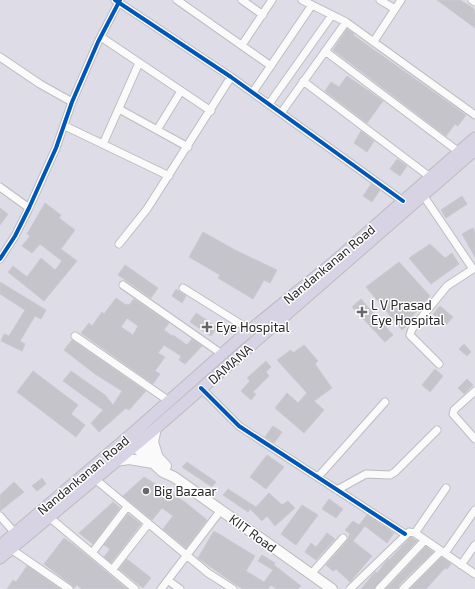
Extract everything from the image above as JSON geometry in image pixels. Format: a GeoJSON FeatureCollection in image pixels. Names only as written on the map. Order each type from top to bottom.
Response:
{"type":"FeatureCollection","features":[{"type":"Feature","properties":{"kind":"main road","name":"Nandankanan Road"},"geometry":{"type":"LineString","coordinates":[[5,547],[15,533],[134,439],[169,401],[222,354],[334,261],[475,138]]}},
{"type":"Feature","properties":{"kind":"main road","name":"DAMANA"},"geometry":{"type":"LineString","coordinates":[[0,558],[5,547],[49,517],[95,479],[115,461],[134,439],[156,428],[475,150]]}},
{"type":"Feature","properties":{"kind":"main road"},"geometry":{"type":"LineString","coordinates":[[115,461],[129,459],[156,460],[152,442],[156,428]]}},
{"type":"Feature","properties":{"kind":"main road","name":"KIIT Road"},"geometry":{"type":"LineString","coordinates":[[134,439],[156,460],[163,472],[174,477],[221,510],[311,574],[327,588]]}},
{"type":"Feature","properties":{"kind":"street"},"geometry":{"type":"LineString","coordinates":[[177,0],[271,66]]}},
{"type":"Feature","properties":{"kind":"street"},"geometry":{"type":"LineString","coordinates":[[242,0],[262,15]]}},
{"type":"Feature","properties":{"kind":"street"},"geometry":{"type":"LineString","coordinates":[[242,45],[272,0]]}},
{"type":"Feature","properties":{"kind":"street"},"geometry":{"type":"LineString","coordinates":[[302,0],[346,22],[475,115]]}},
{"type":"Feature","properties":{"kind":"street"},"geometry":{"type":"LineString","coordinates":[[380,0],[396,9]]}},
{"type":"Feature","properties":{"kind":"street"},"geometry":{"type":"LineString","coordinates":[[374,41],[401,0]]}},
{"type":"Feature","properties":{"kind":"street"},"geometry":{"type":"LineString","coordinates":[[0,258],[15,236],[29,208],[65,126],[72,102],[118,1],[253,92],[403,201]]}},
{"type":"Feature","properties":{"kind":"street"},"geometry":{"type":"LineString","coordinates":[[253,92],[312,5]]}},
{"type":"Feature","properties":{"kind":"street"},"geometry":{"type":"LineString","coordinates":[[270,104],[332,15]]}},
{"type":"Feature","properties":{"kind":"street"},"geometry":{"type":"LineString","coordinates":[[281,113],[346,22]]}},
{"type":"Feature","properties":{"kind":"street"},"geometry":{"type":"LineString","coordinates":[[101,37],[211,110]]}},
{"type":"Feature","properties":{"kind":"street"},"geometry":{"type":"LineString","coordinates":[[325,51],[459,152]]}},
{"type":"Feature","properties":{"kind":"street"},"geometry":{"type":"LineString","coordinates":[[0,57],[34,80],[72,102]]}},
{"type":"Feature","properties":{"kind":"street"},"geometry":{"type":"LineString","coordinates":[[103,144],[139,63]]}},
{"type":"Feature","properties":{"kind":"street"},"geometry":{"type":"LineString","coordinates":[[119,244],[141,218],[188,147],[231,77]]}},
{"type":"Feature","properties":{"kind":"street"},"geometry":{"type":"LineString","coordinates":[[303,81],[430,177]]}},
{"type":"Feature","properties":{"kind":"street"},"geometry":{"type":"LineString","coordinates":[[156,130],[181,90]]}},
{"type":"Feature","properties":{"kind":"street"},"geometry":{"type":"LineString","coordinates":[[118,109],[188,147]]}},
{"type":"Feature","properties":{"kind":"street"},"geometry":{"type":"LineString","coordinates":[[65,126],[169,176]]}},
{"type":"Feature","properties":{"kind":"street"},"geometry":{"type":"LineString","coordinates":[[0,187],[29,208]]}},
{"type":"Feature","properties":{"kind":"street"},"geometry":{"type":"LineString","coordinates":[[423,195],[474,271],[447,286],[412,329],[410,335],[439,364]]}},
{"type":"Feature","properties":{"kind":"street"},"geometry":{"type":"LineString","coordinates":[[123,285],[222,354]]}},
{"type":"Feature","properties":{"kind":"street"},"geometry":{"type":"LineString","coordinates":[[183,288],[250,330]]}},
{"type":"Feature","properties":{"kind":"street"},"geometry":{"type":"LineString","coordinates":[[75,336],[169,401]]}},
{"type":"Feature","properties":{"kind":"street"},"geometry":{"type":"LineString","coordinates":[[201,388],[239,426],[405,534]]}},
{"type":"Feature","properties":{"kind":"street"},"geometry":{"type":"LineString","coordinates":[[475,391],[454,410],[453,414],[475,439]]}},
{"type":"Feature","properties":{"kind":"street"},"geometry":{"type":"LineString","coordinates":[[318,477],[385,402]]}},
{"type":"Feature","properties":{"kind":"street"},"geometry":{"type":"LineString","coordinates":[[337,490],[366,474],[390,474],[395,472],[437,430]]}},
{"type":"Feature","properties":{"kind":"street"},"geometry":{"type":"LineString","coordinates":[[95,479],[208,573],[233,589]]}},
{"type":"Feature","properties":{"kind":"street"},"geometry":{"type":"LineString","coordinates":[[415,533],[446,488]]}},
{"type":"Feature","properties":{"kind":"street"},"geometry":{"type":"LineString","coordinates":[[92,553],[127,507]]}},
{"type":"Feature","properties":{"kind":"street"},"geometry":{"type":"LineString","coordinates":[[161,589],[169,581],[221,510]]}},
{"type":"Feature","properties":{"kind":"street"},"geometry":{"type":"LineString","coordinates":[[403,589],[443,552],[475,510]]}},
{"type":"Feature","properties":{"kind":"street"},"geometry":{"type":"LineString","coordinates":[[0,516],[15,533]]}},
{"type":"Feature","properties":{"kind":"street"},"geometry":{"type":"LineString","coordinates":[[49,517],[135,589]]}},
{"type":"Feature","properties":{"kind":"street"},"geometry":{"type":"LineString","coordinates":[[112,570],[148,524]]}},
{"type":"Feature","properties":{"kind":"street"},"geometry":{"type":"LineString","coordinates":[[350,589],[405,534],[409,532],[415,533],[475,574]]}},
{"type":"Feature","properties":{"kind":"street"},"geometry":{"type":"LineString","coordinates":[[311,574],[343,538]]}},
{"type":"Feature","properties":{"kind":"street"},"geometry":{"type":"LineString","coordinates":[[379,589],[425,540]]}},
{"type":"Feature","properties":{"kind":"street"},"geometry":{"type":"LineString","coordinates":[[460,565],[475,545]]}},
{"type":"Feature","properties":{"kind":"street"},"geometry":{"type":"LineString","coordinates":[[5,547],[69,589]]}},
{"type":"Feature","properties":{"kind":"street"},"geometry":{"type":"LineString","coordinates":[[169,581],[180,589]]}},
{"type":"Feature","properties":{"kind":"building"},"geometry":{"type":"Polygon","coordinates":[[[437,0],[460,0],[473,8],[475,11],[475,28],[437,0]]]}},
{"type":"Feature","properties":{"kind":"building"},"geometry":{"type":"Polygon","coordinates":[[[347,29],[354,34],[353,35],[466,115],[458,126],[455,124],[446,136],[333,50],[347,29]]]}},
{"type":"Feature","properties":{"kind":"building"},"geometry":{"type":"Polygon","coordinates":[[[347,76],[383,101],[367,123],[325,91],[331,82],[339,87],[347,76]]]}},
{"type":"Feature","properties":{"kind":"building"},"geometry":{"type":"Polygon","coordinates":[[[361,131],[374,141],[367,152],[354,143],[361,131]]]}},
{"type":"Feature","properties":{"kind":"building"},"geometry":{"type":"Polygon","coordinates":[[[397,159],[407,166],[400,176],[390,169],[397,159]]]}},
{"type":"Feature","properties":{"kind":"building"},"geometry":{"type":"Polygon","coordinates":[[[371,184],[380,190],[372,202],[363,196],[371,184]]]}},
{"type":"Feature","properties":{"kind":"building"},"geometry":{"type":"Polygon","coordinates":[[[462,196],[467,204],[446,218],[441,210],[462,196]]]}},
{"type":"Feature","properties":{"kind":"building"},"geometry":{"type":"Polygon","coordinates":[[[45,203],[61,215],[59,218],[75,230],[61,249],[77,261],[44,301],[8,272],[13,266],[27,277],[41,258],[55,270],[62,261],[40,244],[32,253],[22,246],[30,236],[27,234],[45,203]]]}},
{"type":"Feature","properties":{"kind":"building"},"geometry":{"type":"Polygon","coordinates":[[[0,208],[8,214],[0,225],[0,208]]]}},
{"type":"Feature","properties":{"kind":"building"},"geometry":{"type":"Polygon","coordinates":[[[473,228],[475,232],[475,257],[462,234],[473,228]]]}},
{"type":"Feature","properties":{"kind":"building"},"geometry":{"type":"Polygon","coordinates":[[[203,232],[235,250],[277,270],[270,283],[264,280],[253,299],[218,278],[220,275],[189,257],[203,232]]]}},
{"type":"Feature","properties":{"kind":"building"},"geometry":{"type":"Polygon","coordinates":[[[430,244],[445,258],[452,253],[459,264],[431,284],[409,258],[430,244]]]}},
{"type":"Feature","properties":{"kind":"building"},"geometry":{"type":"Polygon","coordinates":[[[399,262],[430,296],[408,321],[410,323],[402,330],[366,287],[399,262]]]}},
{"type":"Feature","properties":{"kind":"building"},"geometry":{"type":"Polygon","coordinates":[[[125,265],[158,288],[151,298],[118,275],[125,265]]]}},
{"type":"Feature","properties":{"kind":"building"},"geometry":{"type":"Polygon","coordinates":[[[0,282],[46,310],[41,319],[35,316],[20,341],[25,344],[22,351],[1,341],[4,334],[9,336],[25,310],[0,294],[0,282]]]}},
{"type":"Feature","properties":{"kind":"building"},"geometry":{"type":"Polygon","coordinates":[[[176,289],[186,296],[182,303],[172,296],[176,289]]]}},
{"type":"Feature","properties":{"kind":"building"},"geometry":{"type":"Polygon","coordinates":[[[116,298],[126,305],[129,305],[134,299],[169,323],[164,330],[172,336],[173,335],[187,345],[192,339],[202,346],[185,364],[179,360],[181,356],[164,345],[158,353],[165,357],[155,371],[160,374],[153,384],[81,333],[89,323],[92,326],[102,312],[104,314],[116,298]],[[127,318],[121,327],[133,335],[138,326],[127,318]]]}},
{"type":"Feature","properties":{"kind":"building"},"geometry":{"type":"Polygon","coordinates":[[[361,299],[393,335],[385,342],[352,307],[361,299]]]}},
{"type":"Feature","properties":{"kind":"building"},"geometry":{"type":"Polygon","coordinates":[[[440,306],[453,317],[446,325],[433,314],[440,306]]]}},
{"type":"Feature","properties":{"kind":"building"},"geometry":{"type":"Polygon","coordinates":[[[196,313],[217,327],[211,336],[190,322],[196,313]]]}},
{"type":"Feature","properties":{"kind":"building"},"geometry":{"type":"Polygon","coordinates":[[[72,340],[146,391],[129,410],[126,408],[99,432],[91,423],[103,410],[63,381],[71,371],[105,395],[113,405],[122,391],[95,374],[64,350],[72,340]]]}},
{"type":"Feature","properties":{"kind":"building"},"geometry":{"type":"Polygon","coordinates":[[[464,344],[471,352],[467,356],[459,349],[464,344]]]}},
{"type":"Feature","properties":{"kind":"building"},"geometry":{"type":"Polygon","coordinates":[[[304,345],[318,361],[315,364],[332,388],[314,401],[324,410],[304,433],[275,408],[287,393],[298,403],[307,393],[277,360],[291,350],[293,353],[304,345]]]}},
{"type":"Feature","properties":{"kind":"building"},"geometry":{"type":"Polygon","coordinates":[[[266,361],[271,367],[266,372],[269,376],[253,392],[256,394],[251,400],[241,391],[250,381],[247,378],[266,361]]]}},
{"type":"Feature","properties":{"kind":"building"},"geometry":{"type":"Polygon","coordinates":[[[435,369],[443,376],[430,392],[422,385],[435,369]]]}},
{"type":"Feature","properties":{"kind":"building"},"geometry":{"type":"Polygon","coordinates":[[[33,371],[78,405],[71,414],[85,425],[76,437],[17,392],[33,371]]]}},
{"type":"Feature","properties":{"kind":"building"},"geometry":{"type":"Polygon","coordinates":[[[467,379],[473,385],[464,394],[458,388],[467,379]]]}},
{"type":"Feature","properties":{"kind":"building"},"geometry":{"type":"Polygon","coordinates":[[[273,426],[282,432],[274,443],[265,437],[273,426]]]}},
{"type":"Feature","properties":{"kind":"building"},"geometry":{"type":"Polygon","coordinates":[[[267,455],[284,467],[266,489],[250,477],[267,455]]]}},
{"type":"Feature","properties":{"kind":"building"},"geometry":{"type":"Polygon","coordinates":[[[187,462],[216,482],[212,487],[182,467],[187,462]]]}},
{"type":"Feature","properties":{"kind":"building"},"geometry":{"type":"Polygon","coordinates":[[[144,477],[185,502],[207,520],[186,548],[163,529],[173,516],[162,508],[152,520],[123,496],[144,477]]]}},
{"type":"Feature","properties":{"kind":"building"},"geometry":{"type":"Polygon","coordinates":[[[42,478],[46,484],[37,491],[32,486],[42,478]]]}},
{"type":"Feature","properties":{"kind":"building"},"geometry":{"type":"Polygon","coordinates":[[[14,482],[24,492],[0,511],[0,495],[14,482]]]}},
{"type":"Feature","properties":{"kind":"building"},"geometry":{"type":"Polygon","coordinates":[[[228,489],[256,507],[269,493],[282,505],[288,501],[295,508],[275,526],[267,516],[262,521],[250,509],[248,512],[223,495],[228,489]]]}},
{"type":"Feature","properties":{"kind":"building"},"geometry":{"type":"Polygon","coordinates":[[[329,499],[343,509],[336,518],[322,509],[329,499]]]}},
{"type":"Feature","properties":{"kind":"building"},"geometry":{"type":"Polygon","coordinates":[[[113,502],[120,508],[93,544],[79,533],[113,502]]]}},
{"type":"Feature","properties":{"kind":"building"},"geometry":{"type":"Polygon","coordinates":[[[302,505],[318,515],[296,545],[281,534],[302,505]]]}},
{"type":"Feature","properties":{"kind":"building"},"geometry":{"type":"Polygon","coordinates":[[[128,514],[141,524],[111,563],[104,557],[110,549],[104,545],[128,514]]]}},
{"type":"Feature","properties":{"kind":"building"},"geometry":{"type":"Polygon","coordinates":[[[367,515],[394,533],[387,543],[365,526],[353,541],[372,556],[350,582],[336,569],[333,571],[326,565],[347,541],[350,534],[345,530],[353,521],[359,525],[367,515]]]}},
{"type":"Feature","properties":{"kind":"building"},"geometry":{"type":"Polygon","coordinates":[[[214,531],[255,556],[246,571],[264,582],[273,570],[258,561],[262,555],[275,563],[274,565],[301,586],[298,589],[276,589],[271,585],[268,589],[243,589],[235,584],[198,558],[214,531]]]}},
{"type":"Feature","properties":{"kind":"building"},"geometry":{"type":"Polygon","coordinates":[[[327,533],[335,539],[316,560],[305,552],[311,543],[316,547],[327,533]]]}},
{"type":"Feature","properties":{"kind":"building"},"geometry":{"type":"Polygon","coordinates":[[[411,537],[417,541],[374,589],[361,589],[375,572],[377,573],[388,559],[389,560],[411,537]]]}},
{"type":"Feature","properties":{"kind":"building"},"geometry":{"type":"Polygon","coordinates":[[[64,538],[127,589],[82,589],[77,585],[74,588],[44,564],[64,538]]]}},
{"type":"Feature","properties":{"kind":"building"},"geometry":{"type":"Polygon","coordinates":[[[426,546],[433,552],[399,585],[398,589],[386,589],[426,546]]]}},
{"type":"Feature","properties":{"kind":"building"},"geometry":{"type":"Polygon","coordinates":[[[442,557],[451,564],[447,569],[445,568],[426,589],[410,589],[442,557]]]}},
{"type":"Feature","properties":{"kind":"building"},"geometry":{"type":"Polygon","coordinates":[[[127,559],[151,578],[143,588],[119,569],[127,559]]]}},
{"type":"Feature","properties":{"kind":"building"},"geometry":{"type":"Polygon","coordinates":[[[27,566],[60,589],[7,589],[13,580],[16,582],[27,566]]]}},
{"type":"Feature","properties":{"kind":"cycle path"},"geometry":{"type":"LineString","coordinates":[[115,0],[231,77],[403,201]]}},
{"type":"Feature","properties":{"kind":"cycle path"},"geometry":{"type":"LineString","coordinates":[[0,259],[15,236],[29,208],[56,148],[72,102],[98,42],[120,0]]}},
{"type":"Feature","properties":{"kind":"cycle path"},"geometry":{"type":"LineString","coordinates":[[201,388],[239,426],[405,534]]}},
{"type":"Feature","properties":{"kind":"place","name":"L V Prasad Eye Hospital"},"geometry":{"type":"Point","coordinates":[362,312]}},
{"type":"Feature","properties":{"kind":"place","name":"Eye Hospital"},"geometry":{"type":"Point","coordinates":[207,327]}},
{"type":"Feature","properties":{"kind":"place","name":"Big Bazaar"},"geometry":{"type":"Point","coordinates":[146,491]}}]}
